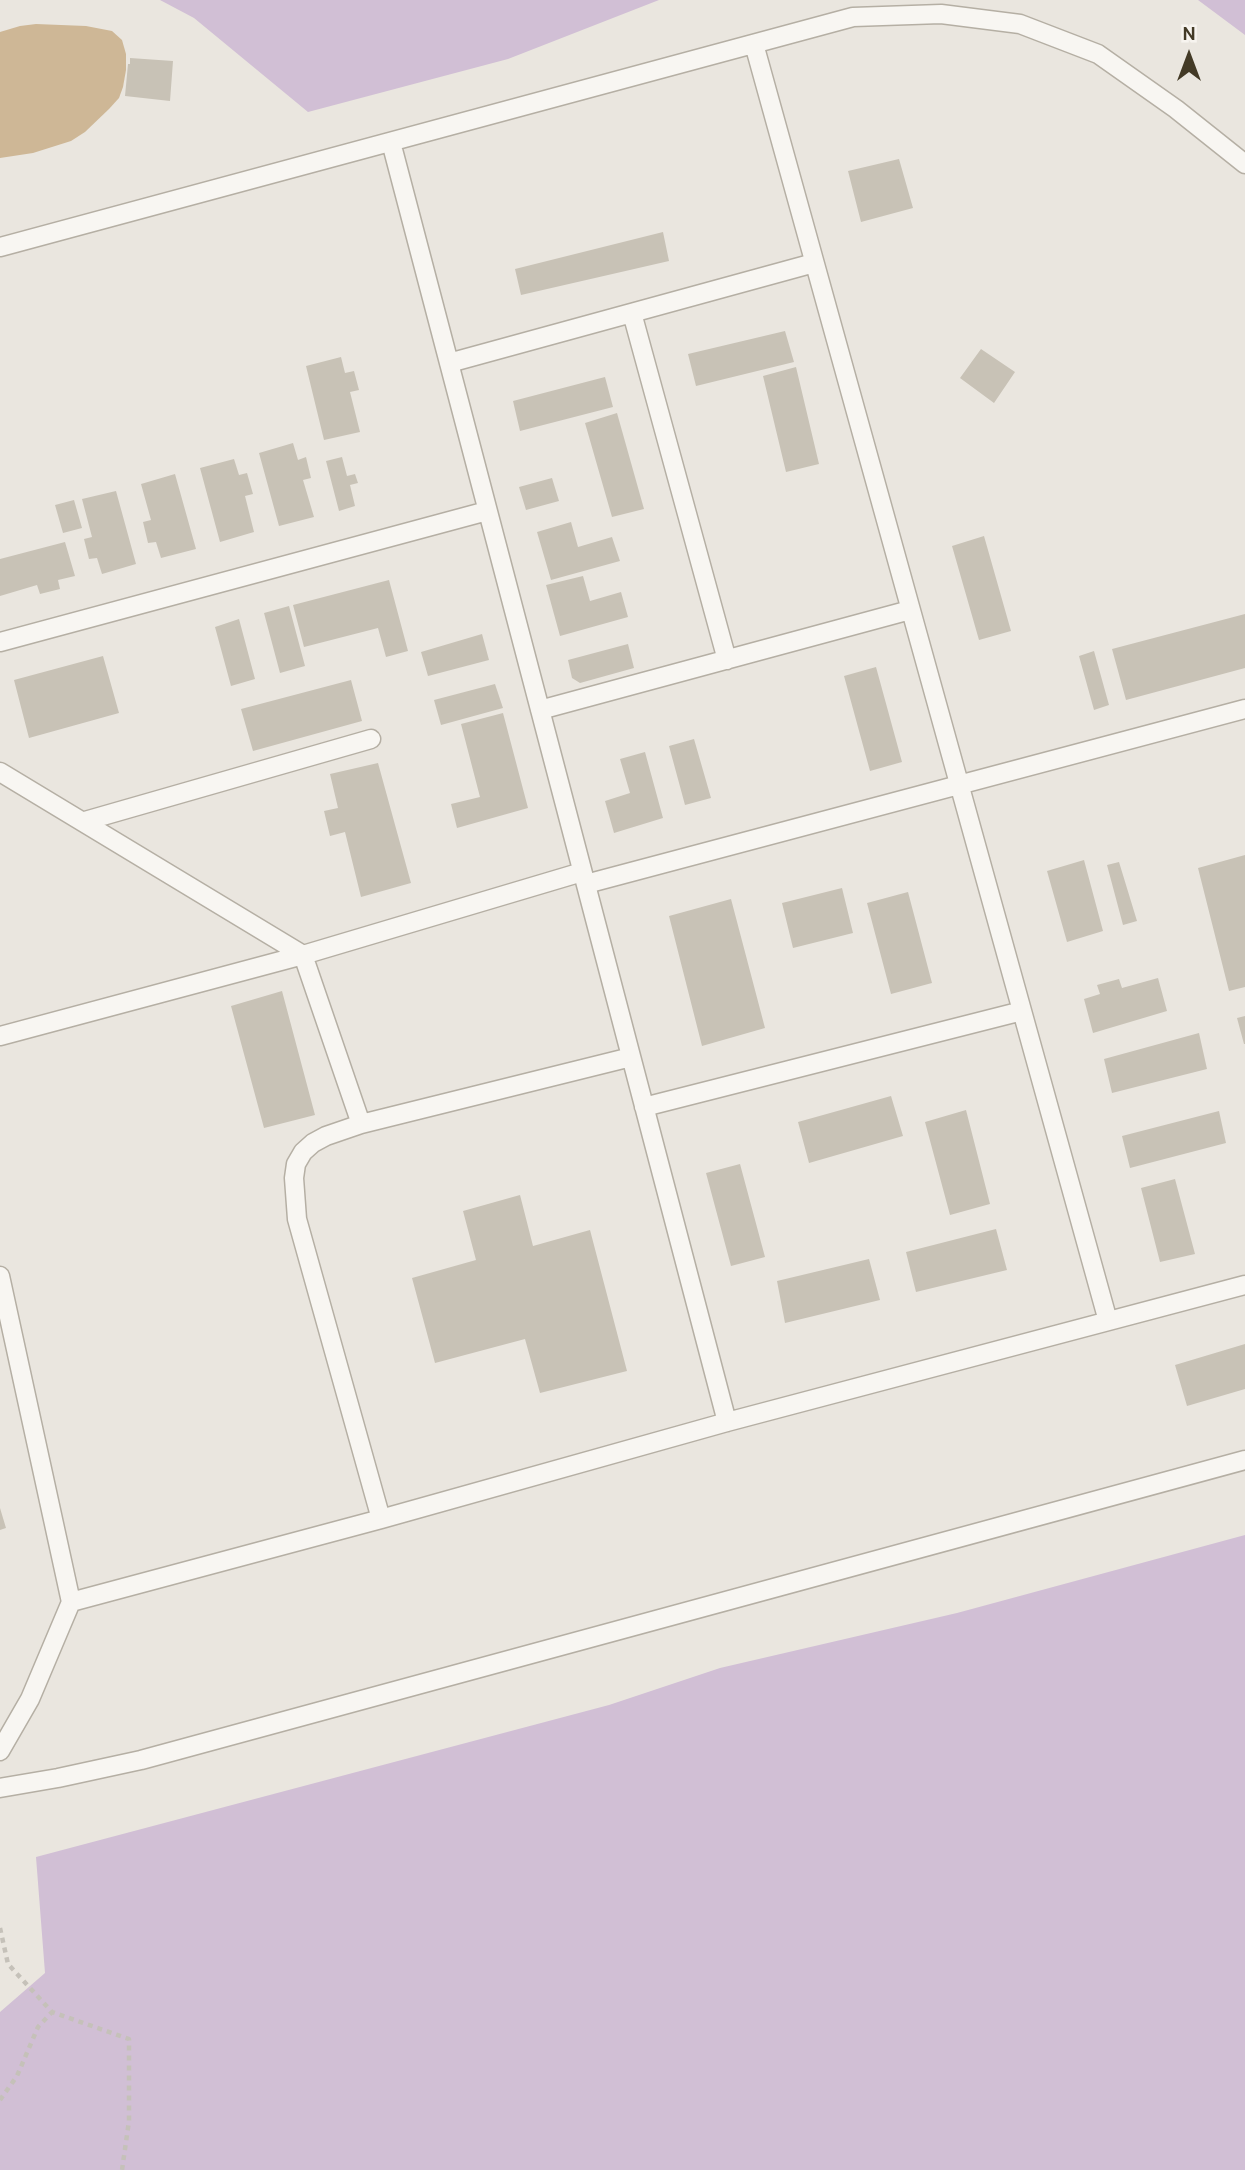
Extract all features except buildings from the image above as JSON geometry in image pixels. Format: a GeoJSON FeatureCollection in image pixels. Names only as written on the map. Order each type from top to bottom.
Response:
{"type":"FeatureCollection","features":[{"type":"Feature","properties":{"kind":"lane"},"geometry":{"type":"LineString","coordinates":[[0,247],[853,17],[941,14],[1020,23],[1098,54],[1176,109],[1245,164]]}},
{"type":"Feature","properties":{"kind":"lane"},"geometry":{"type":"LineString","coordinates":[[754,44],[1108,1321]]}},
{"type":"Feature","properties":{"kind":"lane"},"geometry":{"type":"LineString","coordinates":[[391,142],[727,1422]]}},
{"type":"Feature","properties":{"kind":"lane"},"geometry":{"type":"LineString","coordinates":[[449,363],[814,263]]}},
{"type":"Feature","properties":{"kind":"lane"},"geometry":{"type":"LineString","coordinates":[[632,313],[727,660]]}},
{"type":"Feature","properties":{"kind":"lane"},"geometry":{"type":"LineString","coordinates":[[0,642],[487,510]]}},
{"type":"Feature","properties":{"kind":"lane"},"geometry":{"type":"LineString","coordinates":[[540,710],[911,610]]}},
{"type":"Feature","properties":{"kind":"lane"},"geometry":{"type":"LineString","coordinates":[[0,1035],[584,878],[959,785],[1245,709]]}},
{"type":"Feature","properties":{"kind":"lane"},"geometry":{"type":"LineString","coordinates":[[85,821],[371,739]]}},
{"type":"Feature","properties":{"kind":"lane"},"geometry":{"type":"LineString","coordinates":[[0,772],[303,955],[360,1125]]}},
{"type":"Feature","properties":{"kind":"lane"},"geometry":{"type":"LineString","coordinates":[[644,1107],[1022,1011]]}},
{"type":"Feature","properties":{"kind":"lane"},"geometry":{"type":"LineString","coordinates":[[381,1519],[297,1219],[294,1178],[299,1158],[313,1143],[360,1125],[631,1056]]}},
{"type":"Feature","properties":{"kind":"lane"},"geometry":{"type":"LineString","coordinates":[[0,1276],[71,1602],[30,1699],[0,1751]]}},
{"type":"Feature","properties":{"kind":"lane"},"geometry":{"type":"LineString","coordinates":[[71,1602],[727,1422],[1245,1284]]}},
{"type":"Feature","properties":{"kind":"lane"},"geometry":{"type":"LineString","coordinates":[[0,1788],[141,1760],[1245,1460]]}},
{"type":"Feature","properties":{"kind":"path"},"geometry":{"type":"LineString","coordinates":[[0,1928],[8,1964],[52,2012],[129,2039],[129,2121],[122,2170]]}},
{"type":"Feature","properties":{"kind":"path"},"geometry":{"type":"LineString","coordinates":[[0,2100],[17,2077],[38,2027],[52,2012]]}},
{"type":"Feature","properties":{"kind":"shaded area"},"geometry":{"type":"Polygon","coordinates":[[[160,0],[659,0],[508,59],[308,112],[194,18],[160,0]]]}},
{"type":"Feature","properties":{"kind":"shaded area"},"geometry":{"type":"Polygon","coordinates":[[[1198,0],[1245,0],[1245,35],[1198,0]]]}},
{"type":"Feature","properties":{"kind":"shaded area"},"geometry":{"type":"Polygon","coordinates":[[[36,24],[86,26],[112,31],[122,40],[126,54],[123,87],[119,98],[109,109],[85,132],[71,141],[33,153],[0,158],[0,32],[36,24]]]}},
{"type":"Feature","properties":{"kind":"shaded area"},"geometry":{"type":"Polygon","coordinates":[[[1245,1535],[1245,2170],[0,2170],[0,2012],[45,1973],[36,1857],[609,1705],[720,1668],[957,1613],[1245,1535]]]}}]}
